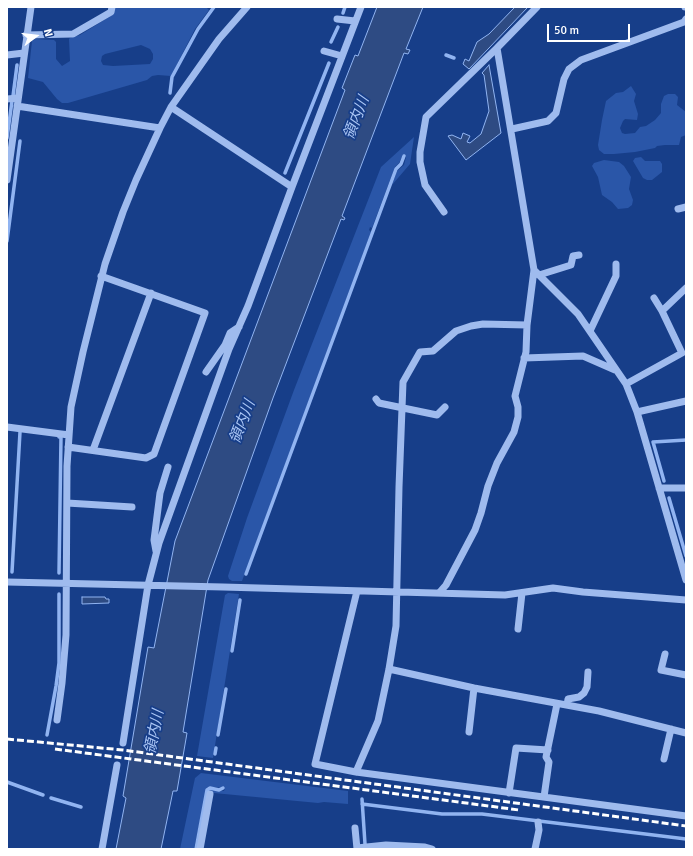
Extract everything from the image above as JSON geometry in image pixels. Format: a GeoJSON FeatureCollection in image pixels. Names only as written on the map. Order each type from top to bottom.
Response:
{"type":"FeatureCollection","features":[{"type":"Feature","properties":{"kind":"street"},"geometry":{"type":"LineString","coordinates":[[7,180],[31,7]]}},
{"type":"Feature","properties":{"kind":"street"},"geometry":{"type":"LineString","coordinates":[[26,35],[73,34],[111,12],[112,7]]}},
{"type":"Feature","properties":{"kind":"street"},"geometry":{"type":"LineString","coordinates":[[57,720],[66,635],[68,447],[71,407],[101,276],[122,212],[171,107],[219,40],[247,7]]}},
{"type":"Feature","properties":{"kind":"street"},"geometry":{"type":"LineString","coordinates":[[123,744],[148,585],[157,553],[229,349],[248,306],[361,7]]}},
{"type":"Feature","properties":{"kind":"street"},"geometry":{"type":"LineString","coordinates":[[444,212],[425,185],[420,162],[420,152],[426,117],[498,48],[537,7]]}},
{"type":"Feature","properties":{"kind":"street"},"geometry":{"type":"LineString","coordinates":[[338,19],[356,21]]}},
{"type":"Feature","properties":{"kind":"street"},"geometry":{"type":"LineString","coordinates":[[512,129],[548,121],[556,113],[564,79],[569,69],[581,60],[685,23]]}},
{"type":"Feature","properties":{"kind":"street"},"geometry":{"type":"LineString","coordinates":[[439,593],[446,585],[475,530],[482,513],[488,486],[497,463],[514,432],[518,417],[518,407],[515,396],[524,358],[527,325],[537,273],[498,48]]}},
{"type":"Feature","properties":{"kind":"street"},"geometry":{"type":"LineString","coordinates":[[324,51],[342,56]]}},
{"type":"Feature","properties":{"kind":"street"},"geometry":{"type":"LineString","coordinates":[[7,55],[24,53]]}},
{"type":"Feature","properties":{"kind":"street"},"geometry":{"type":"LineString","coordinates":[[7,99],[160,128]]}},
{"type":"Feature","properties":{"kind":"street"},"geometry":{"type":"LineString","coordinates":[[171,107],[292,187]]}},
{"type":"Feature","properties":{"kind":"street"},"geometry":{"type":"LineString","coordinates":[[537,273],[571,265],[574,256],[579,255]]}},
{"type":"Feature","properties":{"kind":"street"},"geometry":{"type":"LineString","coordinates":[[590,331],[616,276],[616,264]]}},
{"type":"Feature","properties":{"kind":"street"},"geometry":{"type":"LineString","coordinates":[[537,273],[578,314],[626,384],[638,412],[686,580]]}},
{"type":"Feature","properties":{"kind":"street"},"geometry":{"type":"LineString","coordinates":[[68,447],[146,458],[154,454],[205,313],[101,276]]}},
{"type":"Feature","properties":{"kind":"street"},"geometry":{"type":"LineString","coordinates":[[662,311],[686,288]]}},
{"type":"Feature","properties":{"kind":"street"},"geometry":{"type":"LineString","coordinates":[[93,450],[151,294]]}},
{"type":"Feature","properties":{"kind":"street"},"geometry":{"type":"LineString","coordinates":[[626,384],[684,356],[654,298]]}},
{"type":"Feature","properties":{"kind":"street"},"geometry":{"type":"LineString","coordinates":[[356,772],[378,721],[396,626],[403,382],[420,352],[433,351],[456,331],[471,326],[527,325]]}},
{"type":"Feature","properties":{"kind":"street"},"geometry":{"type":"LineString","coordinates":[[206,372],[225,345],[230,333],[239,327]]}},
{"type":"Feature","properties":{"kind":"street"},"geometry":{"type":"LineString","coordinates":[[524,358],[583,356],[617,371]]}},
{"type":"Feature","properties":{"kind":"street"},"geometry":{"type":"LineString","coordinates":[[376,399],[379,403],[437,414],[445,406]]}},
{"type":"Feature","properties":{"kind":"street"},"geometry":{"type":"LineString","coordinates":[[638,412],[686,401]]}},
{"type":"Feature","properties":{"kind":"street"},"geometry":{"type":"LineString","coordinates":[[7,427],[69,435]]}},
{"type":"Feature","properties":{"kind":"street"},"geometry":{"type":"LineString","coordinates":[[157,553],[154,540],[160,493],[168,467]]}},
{"type":"Feature","properties":{"kind":"street"},"geometry":{"type":"LineString","coordinates":[[660,488],[686,488]]}},
{"type":"Feature","properties":{"kind":"street"},"geometry":{"type":"LineString","coordinates":[[67,503],[132,507]]}},
{"type":"Feature","properties":{"kind":"street"},"geometry":{"type":"LineString","coordinates":[[7,582],[505,595],[553,588],[583,592],[686,600]]}},
{"type":"Feature","properties":{"kind":"street"},"geometry":{"type":"LineString","coordinates":[[356,591],[315,764],[356,772],[686,816]]}},
{"type":"Feature","properties":{"kind":"street"},"geometry":{"type":"LineString","coordinates":[[518,628],[522,593]]}},
{"type":"Feature","properties":{"kind":"street"},"geometry":{"type":"LineString","coordinates":[[665,654],[661,670],[686,675]]}},
{"type":"Feature","properties":{"kind":"street"},"geometry":{"type":"LineString","coordinates":[[389,669],[474,688],[557,704],[600,710],[686,733]]}},
{"type":"Feature","properties":{"kind":"street"},"geometry":{"type":"LineString","coordinates":[[567,705],[568,699],[579,697],[584,692],[587,687],[588,672]]}},
{"type":"Feature","properties":{"kind":"street"},"geometry":{"type":"LineString","coordinates":[[469,732],[474,688]]}},
{"type":"Feature","properties":{"kind":"street"},"geometry":{"type":"LineString","coordinates":[[544,797],[549,762],[546,756],[557,704]]}},
{"type":"Feature","properties":{"kind":"street"},"geometry":{"type":"LineString","coordinates":[[664,759],[671,729]]}},
{"type":"Feature","properties":{"kind":"street"},"geometry":{"type":"LineString","coordinates":[[508,793],[516,748],[548,750]]}},
{"type":"Feature","properties":{"kind":"street"},"geometry":{"type":"LineString","coordinates":[[102,849],[118,765]]}},
{"type":"Feature","properties":{"kind":"street"},"geometry":{"type":"LineString","coordinates":[[200,849],[210,794]]}},
{"type":"Feature","properties":{"kind":"street"},"geometry":{"type":"LineString","coordinates":[[535,849],[539,830],[538,822]]}},
{"type":"Feature","properties":{"kind":"street"},"geometry":{"type":"LineString","coordinates":[[355,828],[357,848],[386,845],[425,847],[432,849]]}},
{"type":"Feature","properties":{"kind":"shaded area"},"geometry":{"type":"Polygon","coordinates":[[[115,7],[206,7],[209,10],[195,29],[171,76],[152,76],[147,80],[68,103],[62,103],[57,99],[43,82],[28,78],[32,41],[35,39],[54,40],[56,42],[56,59],[62,66],[70,61],[69,39],[80,35],[113,14],[115,7]],[[141,45],[105,54],[102,56],[101,61],[103,65],[113,66],[150,64],[153,59],[153,54],[150,49],[141,45]]]}},
{"type":"Feature","properties":{"kind":"shaded area"},"geometry":{"type":"Polygon","coordinates":[[[631,86],[636,94],[634,101],[638,114],[637,120],[625,119],[620,128],[622,133],[635,133],[640,127],[646,126],[655,120],[661,113],[661,104],[664,96],[668,94],[675,94],[678,97],[677,105],[686,112],[686,135],[681,137],[679,145],[657,146],[655,148],[635,152],[614,154],[604,154],[599,150],[598,145],[606,101],[616,93],[623,92],[631,86]]]}},
{"type":"Feature","properties":{"kind":"shaded area"},"geometry":{"type":"Polygon","coordinates":[[[414,137],[410,164],[392,185],[397,171],[404,165],[406,157],[403,155],[395,167],[372,228],[370,227],[369,230],[371,232],[242,581],[232,581],[228,576],[247,518],[294,390],[381,167],[414,137]]]}},
{"type":"Feature","properties":{"kind":"shaded area"},"geometry":{"type":"Polygon","coordinates":[[[641,157],[645,161],[660,161],[662,164],[662,172],[652,180],[643,178],[633,161],[635,158],[641,157]]]}},
{"type":"Feature","properties":{"kind":"shaded area"},"geometry":{"type":"Polygon","coordinates":[[[604,160],[619,162],[624,166],[631,177],[629,189],[633,200],[632,205],[628,208],[618,209],[612,202],[602,195],[598,177],[592,166],[594,163],[604,160]]]}},
{"type":"Feature","properties":{"kind":"shaded area"},"geometry":{"type":"Polygon","coordinates":[[[228,593],[239,594],[213,758],[197,756],[225,595],[228,593]]]}},
{"type":"Feature","properties":{"kind":"shaded area"},"geometry":{"type":"Polygon","coordinates":[[[201,773],[348,791],[348,804],[318,803],[214,793],[208,791],[210,789],[224,791],[225,788],[210,787],[207,788],[194,849],[180,849],[195,778],[201,773]]]}},
{"type":"Feature","properties":{"kind":"water","name":"領内川"},"geometry":{"type":"Polygon","coordinates":[[[377,7],[423,7],[406,49],[410,50],[408,54],[404,53],[342,216],[345,218],[344,220],[341,219],[273,398],[208,580],[183,732],[187,733],[177,791],[173,791],[161,849],[116,849],[126,798],[123,796],[148,647],[154,648],[175,541],[345,90],[342,88],[355,55],[358,56],[377,7]]]}},
{"type":"Feature","properties":{"kind":"water"},"geometry":{"type":"Polygon","coordinates":[[[515,7],[528,7],[469,69],[463,64],[465,59],[469,61],[477,42],[489,34],[515,7]]]}},
{"type":"Feature","properties":{"kind":"water"},"geometry":{"type":"Polygon","coordinates":[[[489,65],[501,133],[466,160],[448,136],[452,135],[461,139],[463,133],[470,136],[467,142],[470,143],[481,134],[489,111],[484,75],[482,73],[489,65]]]}},
{"type":"Feature","properties":{"kind":"water"},"geometry":{"type":"Polygon","coordinates":[[[82,597],[105,597],[106,599],[109,599],[109,603],[82,604],[82,597]]]}},
{"type":"Feature","properties":{"kind":"waterway"},"geometry":{"type":"LineString","coordinates":[[170,93],[172,77],[198,29],[214,7]]}},
{"type":"Feature","properties":{"kind":"waterway"},"geometry":{"type":"LineString","coordinates":[[343,13],[345,7]]}},
{"type":"Feature","properties":{"kind":"waterway"},"geometry":{"type":"LineString","coordinates":[[331,42],[338,27]]}},
{"type":"Feature","properties":{"kind":"waterway"},"geometry":{"type":"LineString","coordinates":[[446,55],[454,58]]}},
{"type":"Feature","properties":{"kind":"waterway"},"geometry":{"type":"LineString","coordinates":[[285,173],[329,63]]}},
{"type":"Feature","properties":{"kind":"waterway"},"geometry":{"type":"LineString","coordinates":[[13,96],[17,65]]}},
{"type":"Feature","properties":{"kind":"waterway"},"geometry":{"type":"LineString","coordinates":[[7,138],[12,101]]}},
{"type":"Feature","properties":{"kind":"waterway"},"geometry":{"type":"LineString","coordinates":[[7,241],[20,141]]}},
{"type":"Feature","properties":{"kind":"waterway"},"geometry":{"type":"LineString","coordinates":[[246,574],[396,169],[401,164],[404,156]]}},
{"type":"Feature","properties":{"kind":"waterway"},"geometry":{"type":"LineString","coordinates":[[12,572],[20,432]]}},
{"type":"Feature","properties":{"kind":"waterway"},"geometry":{"type":"LineString","coordinates":[[59,437],[61,437],[59,573]]}},
{"type":"Feature","properties":{"kind":"waterway"},"geometry":{"type":"LineString","coordinates":[[664,481],[653,442],[686,440]]}},
{"type":"Feature","properties":{"kind":"waterway"},"geometry":{"type":"LineString","coordinates":[[669,498],[686,556]]}},
{"type":"Feature","properties":{"kind":"waterway"},"geometry":{"type":"LineString","coordinates":[[47,735],[59,663],[59,594]]}},
{"type":"Feature","properties":{"kind":"waterway"},"geometry":{"type":"LineString","coordinates":[[232,651],[240,600]]}},
{"type":"Feature","properties":{"kind":"waterway"},"geometry":{"type":"LineString","coordinates":[[218,735],[226,689]]}},
{"type":"Feature","properties":{"kind":"waterway"},"geometry":{"type":"LineString","coordinates":[[215,754],[216,748]]}},
{"type":"Feature","properties":{"kind":"waterway"},"geometry":{"type":"LineString","coordinates":[[7,782],[43,795]]}},
{"type":"Feature","properties":{"kind":"waterway"},"geometry":{"type":"LineString","coordinates":[[196,849],[207,790],[210,788],[219,790],[223,788]]}},
{"type":"Feature","properties":{"kind":"waterway"},"geometry":{"type":"LineString","coordinates":[[51,798],[81,807]]}},
{"type":"Feature","properties":{"kind":"waterway"},"geometry":{"type":"LineString","coordinates":[[362,799],[365,844]]}},
{"type":"Feature","properties":{"kind":"waterway"},"geometry":{"type":"LineString","coordinates":[[362,804],[442,814],[482,814],[686,839]]}},
{"type":"Feature","properties":{"kind":"railway"},"geometry":{"type":"LineString","coordinates":[[7,739],[123,750],[686,826]]}},
{"type":"Feature","properties":{"kind":"railway"},"geometry":{"type":"LineString","coordinates":[[55,749],[519,810]]}}]}
